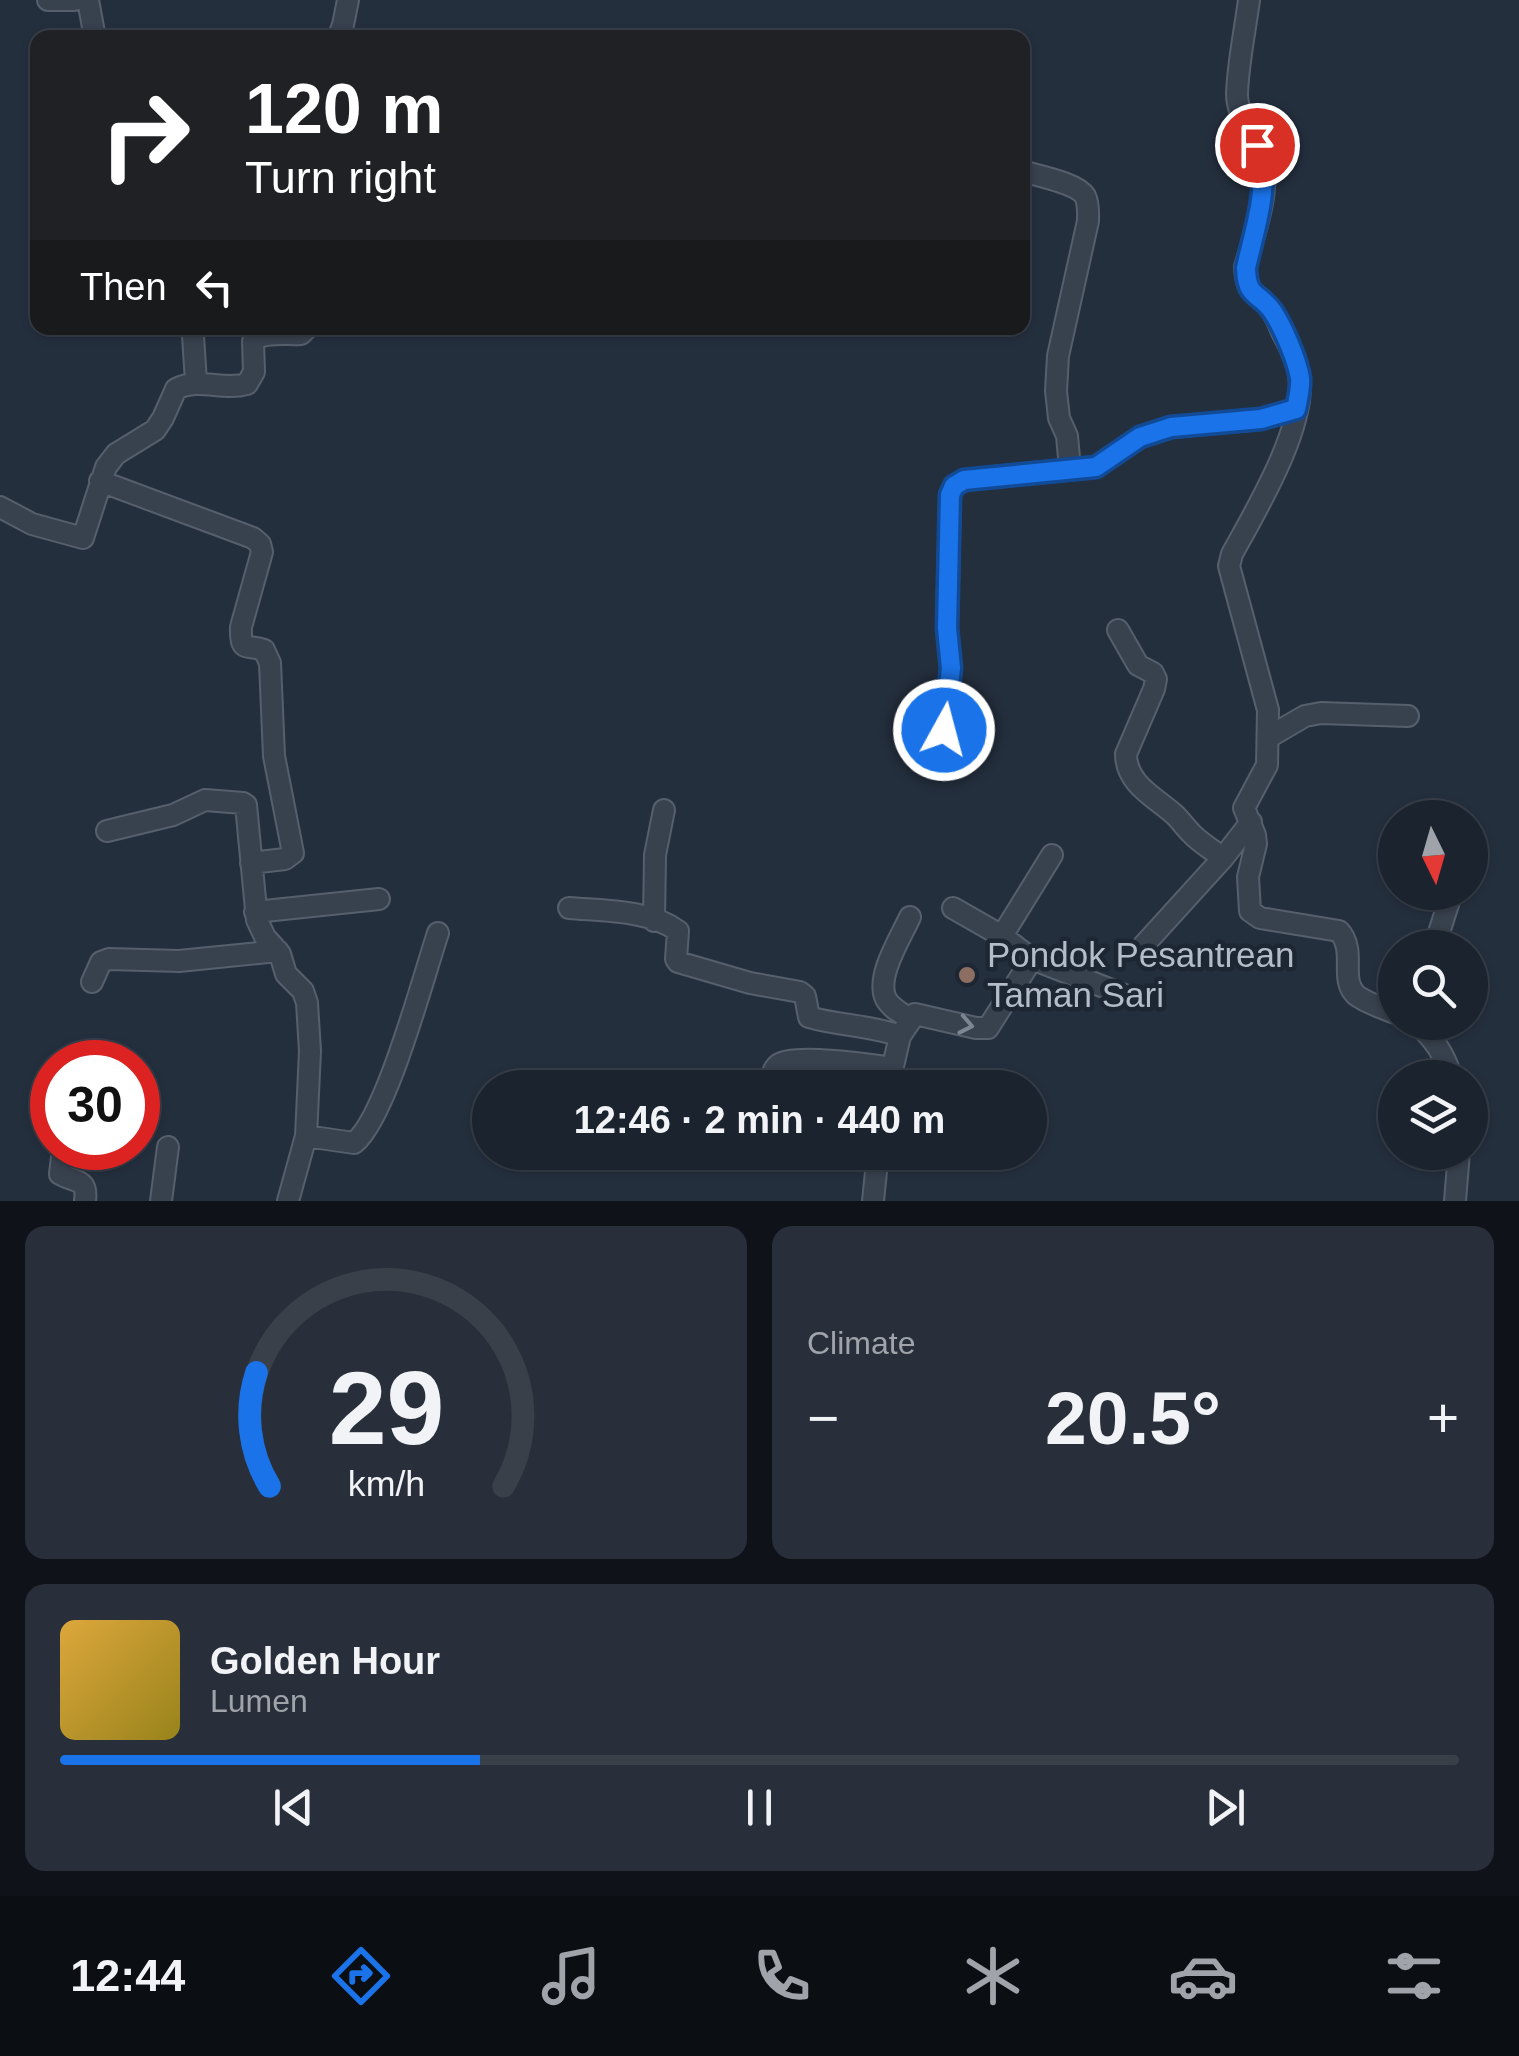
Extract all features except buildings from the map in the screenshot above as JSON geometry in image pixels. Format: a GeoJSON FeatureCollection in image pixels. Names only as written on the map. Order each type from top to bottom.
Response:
{"type":"FeatureCollection","features":[{"type":"Feature","properties":{"kind":"street"},"geometry":{"type":"LineString","coordinates":[[48,0],[74,0]]}},
{"type":"Feature","properties":{"kind":"street"},"geometry":{"type":"LineString","coordinates":[[88,0],[94,30]]}},
{"type":"Feature","properties":{"kind":"street"},"geometry":{"type":"LineString","coordinates":[[341,30],[348,0]]}},
{"type":"Feature","properties":{"kind":"street"},"geometry":{"type":"LineString","coordinates":[[1249,0],[1237,97],[1241,115],[1264,164],[1264,181],[1246,278],[1253,294],[1272,310],[1296,365],[1300,386],[1291,432],[1275,474],[1228,566],[1268,710],[1267,766],[1244,808],[1256,844],[1248,877],[1250,910],[1260,918],[1338,931],[1347,944],[1352,988],[1358,997],[1378,1006]]}},
{"type":"Feature","properties":{"kind":"street"},"geometry":{"type":"LineString","coordinates":[[1030,173],[1079,190],[1089,208],[1058,356],[1056,391],[1070,469]]}},
{"type":"Feature","properties":{"kind":"street"},"geometry":{"type":"LineString","coordinates":[[0,507],[43,528],[83,538],[109,461],[154,430],[176,389],[196,382],[238,387],[246,384],[254,372],[254,338],[282,335]]}},
{"type":"Feature","properties":{"kind":"street"},"geometry":{"type":"LineString","coordinates":[[193,336],[196,382]]}},
{"type":"Feature","properties":{"kind":"street"},"geometry":{"type":"LineString","coordinates":[[944,730],[951,668],[947,628],[950,495],[954,486],[964,480],[1096,467],[1140,437],[1171,427],[1261,419],[1296,409]]}},
{"type":"Feature","properties":{"kind":"street"},"geometry":{"type":"LineString","coordinates":[[100,481],[253,538],[260,544],[262,552],[241,639],[248,649],[264,650],[270,663],[274,756],[292,853],[286,858],[251,863]]}},
{"type":"Feature","properties":{"kind":"street"},"geometry":{"type":"LineString","coordinates":[[1118,630],[1138,665],[1156,679],[1126,754],[1126,765],[1150,796],[1224,858]]}},
{"type":"Feature","properties":{"kind":"street"},"geometry":{"type":"LineString","coordinates":[[1268,737],[1306,716],[1321,713],[1408,716]]}},
{"type":"Feature","properties":{"kind":"street"},"geometry":{"type":"LineString","coordinates":[[107,832],[173,815],[205,800],[246,805],[255,912],[262,933],[278,951],[286,974],[308,1002],[306,1136],[288,1201]]}},
{"type":"Feature","properties":{"kind":"street"},"geometry":{"type":"LineString","coordinates":[[654,920],[655,856],[664,810]]}},
{"type":"Feature","properties":{"kind":"street"},"geometry":{"type":"LineString","coordinates":[[1143,946],[1224,858],[1250,822]]}},
{"type":"Feature","properties":{"kind":"street"},"geometry":{"type":"LineString","coordinates":[[1002,936],[1052,855]]}},
{"type":"Feature","properties":{"kind":"street"},"geometry":{"type":"LineString","coordinates":[[255,912],[380,899]]}},
{"type":"Feature","properties":{"kind":"street"},"geometry":{"type":"LineString","coordinates":[[569,908],[620,912],[673,927],[678,931],[678,962],[750,983],[795,990],[805,996],[808,1017],[887,1031],[905,1027]]}},
{"type":"Feature","properties":{"kind":"street"},"geometry":{"type":"LineString","coordinates":[[953,908],[1002,936],[1032,959],[1122,994]]}},
{"type":"Feature","properties":{"kind":"street"},"geometry":{"type":"LineString","coordinates":[[905,1027],[885,998],[882,985],[910,917]]}},
{"type":"Feature","properties":{"kind":"street"},"geometry":{"type":"LineString","coordinates":[[306,1136],[354,1144],[368,1129],[396,1062],[438,933]]}},
{"type":"Feature","properties":{"kind":"street"},"geometry":{"type":"LineString","coordinates":[[92,982],[101,962],[109,959],[179,961],[278,951]]}},
{"type":"Feature","properties":{"kind":"street"},"geometry":{"type":"LineString","coordinates":[[892,1070],[905,1027],[916,1013],[988,1028],[1032,959]]}},
{"type":"Feature","properties":{"kind":"street"},"geometry":{"type":"LineString","coordinates":[[774,1070],[789,1060],[811,1060],[855,1070]]}},
{"type":"Feature","properties":{"kind":"street"},"geometry":{"type":"LineString","coordinates":[[161,1201],[168,1147]]}},
{"type":"Feature","properties":{"kind":"street"},"geometry":{"type":"LineString","coordinates":[[60,1170],[60,1174],[84,1185],[85,1201]]}},
{"type":"Feature","properties":{"kind":"street"},"geometry":{"type":"LineString","coordinates":[[873,1201],[876,1170]]}},
{"type":"Feature","properties":{"kind":"street"},"geometry":{"type":"LineString","coordinates":[[1455,1201],[1458,1170]]}},
{"type":"Feature","properties":{"kind":"place","name":"Pondok Pesantrean Taman Sari"},"geometry":{"type":"Point","coordinates":[967,975]}},
{"type":"Feature","properties":{"kind":"route"},"geometry":{"type":"LineString","coordinates":[[944,730],[951,668],[947,628],[949,515],[954,486],[964,480],[1096,467],[1140,437],[1171,427],[1261,419],[1296,409],[1300,386],[1296,365],[1272,310],[1253,294],[1246,278],[1264,181],[1264,164],[1257,145]]}}]}
